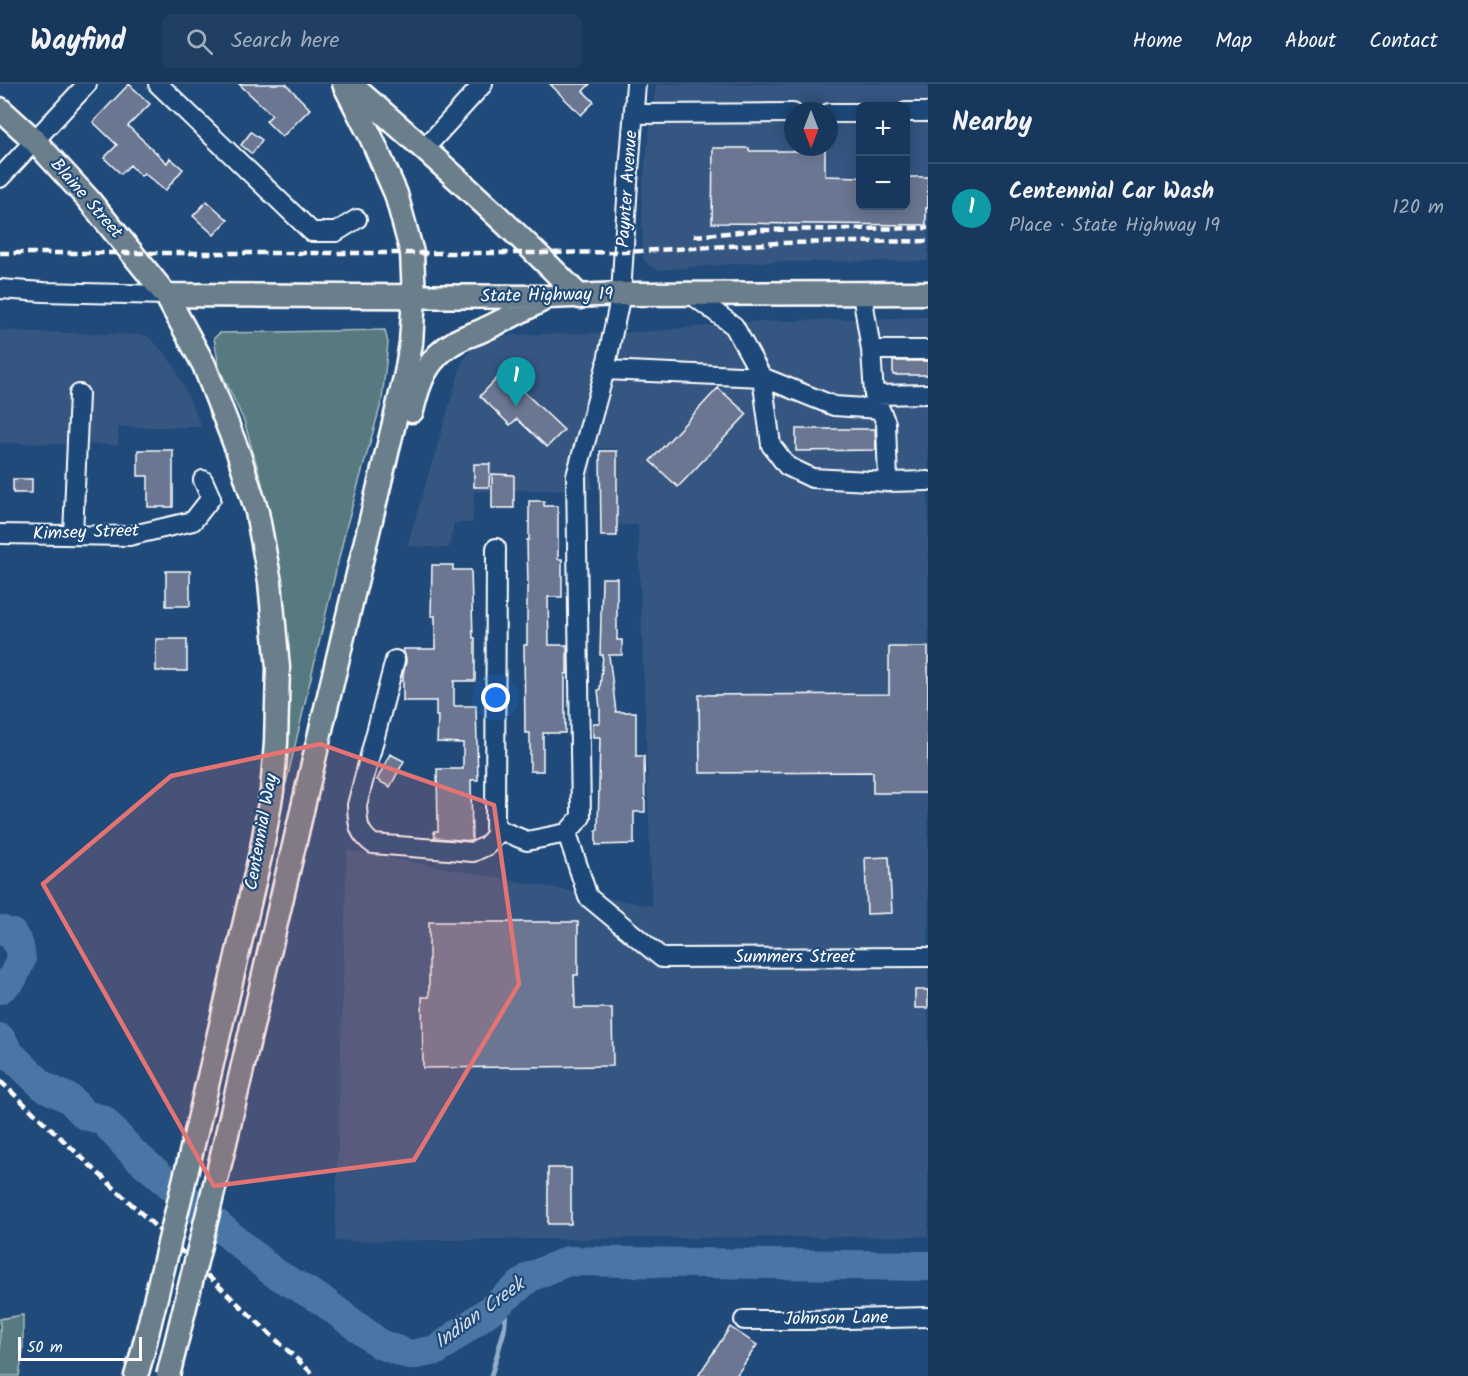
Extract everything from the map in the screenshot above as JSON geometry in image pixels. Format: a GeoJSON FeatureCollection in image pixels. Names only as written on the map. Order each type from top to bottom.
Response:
{"type":"FeatureCollection","features":[{"type":"Feature","properties":{"kind":"main road","name":"Centennial Way"},"geometry":{"type":"LineString","coordinates":[[168,1376],[224,1147],[406,373],[411,343],[414,297],[412,253],[396,194],[344,84]]}},
{"type":"Feature","properties":{"kind":"main road"},"geometry":{"type":"LineString","coordinates":[[350,84],[425,148],[538,253],[580,297]]}},
{"type":"Feature","properties":{"kind":"main road","name":"Blaine Street"},"geometry":{"type":"LineString","coordinates":[[0,109],[34,140],[88,199],[166,295]]}},
{"type":"Feature","properties":{"kind":"main road","name":"State Highway 19"},"geometry":{"type":"LineString","coordinates":[[166,295],[580,297],[621,294],[928,293]]}},
{"type":"Feature","properties":{"kind":"main road","name":"Centennial Way"},"geometry":{"type":"LineString","coordinates":[[139,1367],[262,848],[270,802],[276,743],[278,668],[270,582],[257,512],[238,452],[204,365],[166,295]]}},
{"type":"Feature","properties":{"kind":"main road"},"geometry":{"type":"LineString","coordinates":[[325,712],[349,672],[417,387],[428,366],[441,351],[457,341],[485,330],[548,297]]}},
{"type":"Feature","properties":{"kind":"street"},"geometry":{"type":"LineString","coordinates":[[0,178],[87,84]]}},
{"type":"Feature","properties":{"kind":"street"},"geometry":{"type":"LineString","coordinates":[[158,84],[312,232],[336,232],[357,219]]}},
{"type":"Feature","properties":{"kind":"street"},"geometry":{"type":"LineString","coordinates":[[425,148],[483,84]]}},
{"type":"Feature","properties":{"kind":"street","name":"Paynter Avenue"},"geometry":{"type":"LineString","coordinates":[[567,833],[581,817],[576,476],[605,370],[621,294],[636,84]]}},
{"type":"Feature","properties":{"kind":"street"},"geometry":{"type":"LineString","coordinates":[[838,113],[856,112]]}},
{"type":"Feature","properties":{"kind":"street"},"geometry":{"type":"LineString","coordinates":[[910,112],[928,112]]}},
{"type":"Feature","properties":{"kind":"street"},"geometry":{"type":"LineString","coordinates":[[634,114],[784,113]]}},
{"type":"Feature","properties":{"kind":"street"},"geometry":{"type":"LineString","coordinates":[[0,289],[166,295]]}},
{"type":"Feature","properties":{"kind":"street"},"geometry":{"type":"LineString","coordinates":[[862,293],[877,402],[886,423],[888,482]]}},
{"type":"Feature","properties":{"kind":"street"},"geometry":{"type":"LineString","coordinates":[[691,294],[734,326],[762,377],[771,445],[787,466],[812,478],[888,482],[928,481]]}},
{"type":"Feature","properties":{"kind":"street"},"geometry":{"type":"LineString","coordinates":[[871,350],[928,350]]}},
{"type":"Feature","properties":{"kind":"street"},"geometry":{"type":"LineString","coordinates":[[605,370],[762,377],[834,406],[928,394]]}},
{"type":"Feature","properties":{"kind":"street"},"geometry":{"type":"LineString","coordinates":[[73,535],[79,394]]}},
{"type":"Feature","properties":{"kind":"street","name":"Kimsey Street"},"geometry":{"type":"LineString","coordinates":[[0,534],[129,536],[193,521],[212,498],[203,480]]}},
{"type":"Feature","properties":{"kind":"street"},"geometry":{"type":"LineString","coordinates":[[496,548],[495,828],[526,841],[567,833]]}},
{"type":"Feature","properties":{"kind":"street"},"geometry":{"type":"LineString","coordinates":[[395,660],[357,805],[358,825],[364,838],[373,844],[473,852],[486,846],[501,830]]}},
{"type":"Feature","properties":{"kind":"street","name":"Summers Street"},"geometry":{"type":"LineString","coordinates":[[567,833],[588,897],[662,958],[928,957]]}},
{"type":"Feature","properties":{"kind":"street","name":"Johnson Lane"},"geometry":{"type":"LineString","coordinates":[[744,1320],[928,1317]]}},
{"type":"Feature","properties":{"kind":"highlighted area"},"geometry":{"type":"Polygon","coordinates":[[[320,744],[494,805],[519,984],[414,1160],[214,1186],[43,884],[171,776],[320,744]]]}},
{"type":"Feature","properties":{"kind":"shaded area"},"geometry":{"type":"Polygon","coordinates":[[[656,84],[928,84],[928,261],[756,262],[659,270],[650,266],[643,259],[642,191],[656,84]]]}},
{"type":"Feature","properties":{"kind":"shaded area"},"geometry":{"type":"Polygon","coordinates":[[[928,317],[928,1236],[335,1241],[347,850],[652,906],[638,525],[618,525],[617,448],[592,448],[592,489],[474,491],[473,523],[454,523],[449,548],[407,546],[462,363],[477,340],[515,335],[644,332],[748,322],[928,317]]]}},
{"type":"Feature","properties":{"kind":"shaded area"},"geometry":{"type":"Polygon","coordinates":[[[0,330],[146,335],[162,350],[174,366],[202,427],[118,427],[118,445],[0,443],[0,330]]]}},
{"type":"Feature","properties":{"kind":"green space"},"geometry":{"type":"Polygon","coordinates":[[[385,330],[388,343],[382,400],[346,528],[286,784],[289,681],[281,575],[262,483],[244,421],[219,367],[214,338],[220,333],[385,330]]]}},
{"type":"Feature","properties":{"kind":"green space"},"geometry":{"type":"Polygon","coordinates":[[[23,1315],[23,1352],[19,1376],[0,1376],[0,1319],[23,1315]]]}},
{"type":"Feature","properties":{"kind":"building"},"geometry":{"type":"Polygon","coordinates":[[[129,84],[150,104],[128,126],[167,163],[170,158],[183,169],[165,191],[144,173],[141,176],[130,165],[121,174],[104,158],[117,145],[93,122],[129,84]]]}},
{"type":"Feature","properties":{"kind":"building"},"geometry":{"type":"Polygon","coordinates":[[[239,84],[286,84],[310,109],[282,137],[266,121],[272,115],[239,84]]]}},
{"type":"Feature","properties":{"kind":"building"},"geometry":{"type":"Polygon","coordinates":[[[550,84],[590,84],[583,91],[594,102],[581,115],[550,84]]]}},
{"type":"Feature","properties":{"kind":"building"},"geometry":{"type":"Polygon","coordinates":[[[251,132],[262,140],[252,154],[241,145],[251,132]]]}},
{"type":"Feature","properties":{"kind":"building"},"geometry":{"type":"Polygon","coordinates":[[[713,148],[784,151],[784,156],[825,156],[825,176],[856,177],[856,210],[910,210],[910,177],[928,177],[926,225],[712,223],[713,148]]]}},
{"type":"Feature","properties":{"kind":"building"},"geometry":{"type":"Polygon","coordinates":[[[207,201],[228,220],[214,235],[193,216],[207,201]]]}},
{"type":"Feature","properties":{"kind":"building"},"geometry":{"type":"Polygon","coordinates":[[[893,361],[928,361],[928,375],[893,375],[893,361]]]}},
{"type":"Feature","properties":{"kind":"building"},"geometry":{"type":"Polygon","coordinates":[[[503,372],[564,430],[547,447],[517,419],[510,425],[480,396],[503,372]]]}},
{"type":"Feature","properties":{"kind":"building"},"geometry":{"type":"Polygon","coordinates":[[[718,388],[747,414],[678,487],[650,461],[718,388]]]}},
{"type":"Feature","properties":{"kind":"building"},"geometry":{"type":"Polygon","coordinates":[[[796,429],[875,429],[876,450],[796,451],[796,429]]]}},
{"type":"Feature","properties":{"kind":"building"},"geometry":{"type":"Polygon","coordinates":[[[138,450],[173,450],[173,507],[148,507],[148,476],[138,476],[138,450]]]}},
{"type":"Feature","properties":{"kind":"building"},"geometry":{"type":"Polygon","coordinates":[[[600,451],[617,451],[617,536],[601,536],[600,451]]]}},
{"type":"Feature","properties":{"kind":"building"},"geometry":{"type":"Polygon","coordinates":[[[474,464],[490,464],[489,487],[474,487],[474,464]]]}},
{"type":"Feature","properties":{"kind":"building"},"geometry":{"type":"Polygon","coordinates":[[[492,474],[514,475],[514,508],[492,508],[492,474]]]}},
{"type":"Feature","properties":{"kind":"building"},"geometry":{"type":"Polygon","coordinates":[[[13,479],[32,479],[32,493],[13,493],[13,479]]]}},
{"type":"Feature","properties":{"kind":"building"},"geometry":{"type":"Polygon","coordinates":[[[529,501],[544,501],[544,506],[558,506],[558,559],[562,559],[562,597],[548,597],[549,645],[567,645],[565,733],[543,733],[543,771],[530,771],[530,733],[525,733],[524,645],[527,645],[529,501]]]}},
{"type":"Feature","properties":{"kind":"building"},"geometry":{"type":"Polygon","coordinates":[[[432,565],[453,565],[453,570],[471,570],[475,681],[454,681],[454,706],[476,706],[478,780],[471,780],[471,841],[435,838],[434,831],[438,831],[437,769],[463,769],[463,743],[437,742],[436,701],[403,701],[403,675],[406,658],[403,649],[435,649],[435,616],[431,616],[432,565]]]}},
{"type":"Feature","properties":{"kind":"building"},"geometry":{"type":"Polygon","coordinates":[[[166,571],[190,571],[190,606],[166,606],[166,571]]]}},
{"type":"Feature","properties":{"kind":"building"},"geometry":{"type":"Polygon","coordinates":[[[602,578],[617,578],[617,640],[622,640],[622,655],[609,655],[616,712],[636,712],[636,756],[644,756],[645,812],[634,812],[634,844],[596,845],[600,737],[593,737],[593,723],[600,723],[598,690],[600,689],[603,655],[600,655],[602,578]]]}},
{"type":"Feature","properties":{"kind":"building"},"geometry":{"type":"Polygon","coordinates":[[[156,639],[187,639],[187,671],[156,671],[156,639]]]}},
{"type":"Feature","properties":{"kind":"building"},"geometry":{"type":"Polygon","coordinates":[[[889,647],[928,647],[928,793],[873,793],[873,772],[700,773],[699,695],[889,694],[889,647]]]}},
{"type":"Feature","properties":{"kind":"building"},"geometry":{"type":"Polygon","coordinates":[[[390,754],[404,761],[390,787],[377,780],[390,754]]]}},
{"type":"Feature","properties":{"kind":"building"},"geometry":{"type":"Polygon","coordinates":[[[889,857],[892,913],[867,914],[865,858],[889,857]]]}},
{"type":"Feature","properties":{"kind":"building"},"geometry":{"type":"Polygon","coordinates":[[[429,922],[578,922],[578,975],[574,975],[575,1008],[612,1008],[613,1066],[423,1068],[422,997],[429,997],[429,922]]]}},
{"type":"Feature","properties":{"kind":"building"},"geometry":{"type":"Polygon","coordinates":[[[915,990],[928,990],[928,1008],[915,1008],[915,990]]]}},
{"type":"Feature","properties":{"kind":"building"},"geometry":{"type":"Polygon","coordinates":[[[548,1168],[571,1168],[571,1224],[548,1224],[548,1168]]]}},
{"type":"Feature","properties":{"kind":"building"},"geometry":{"type":"Polygon","coordinates":[[[730,1327],[757,1345],[736,1376],[698,1376],[730,1327]]]}},
{"type":"Feature","properties":{"kind":"waterway","name":"Indian Creek"},"geometry":{"type":"LineString","coordinates":[[0,930],[12,934],[19,946],[21,959],[12,979],[0,989]]}},
{"type":"Feature","properties":{"kind":"waterway","name":"Indian Creek"},"geometry":{"type":"LineString","coordinates":[[0,1038],[10,1054],[43,1086],[70,1099],[85,1115],[103,1120],[133,1153],[273,1272],[323,1301],[380,1344],[410,1355],[437,1350],[530,1277],[568,1261],[928,1266]]}},
{"type":"Feature","properties":{"kind":"waterway"},"geometry":{"type":"LineString","coordinates":[[491,1376],[504,1331],[508,1295]]}},
{"type":"Feature","properties":{"kind":"railway"},"geometry":{"type":"LineString","coordinates":[[694,236],[761,230],[928,228]]}},
{"type":"Feature","properties":{"kind":"railway"},"geometry":{"type":"LineString","coordinates":[[0,253],[624,252],[780,243],[928,241]]}},
{"type":"Feature","properties":{"kind":"railway"},"geometry":{"type":"LineString","coordinates":[[0,1081],[315,1376]]}},
{"type":"Feature","properties":{"kind":"place","name":"Centennial Car Wash"},"geometry":{"type":"Point","coordinates":[516,407]}}]}
